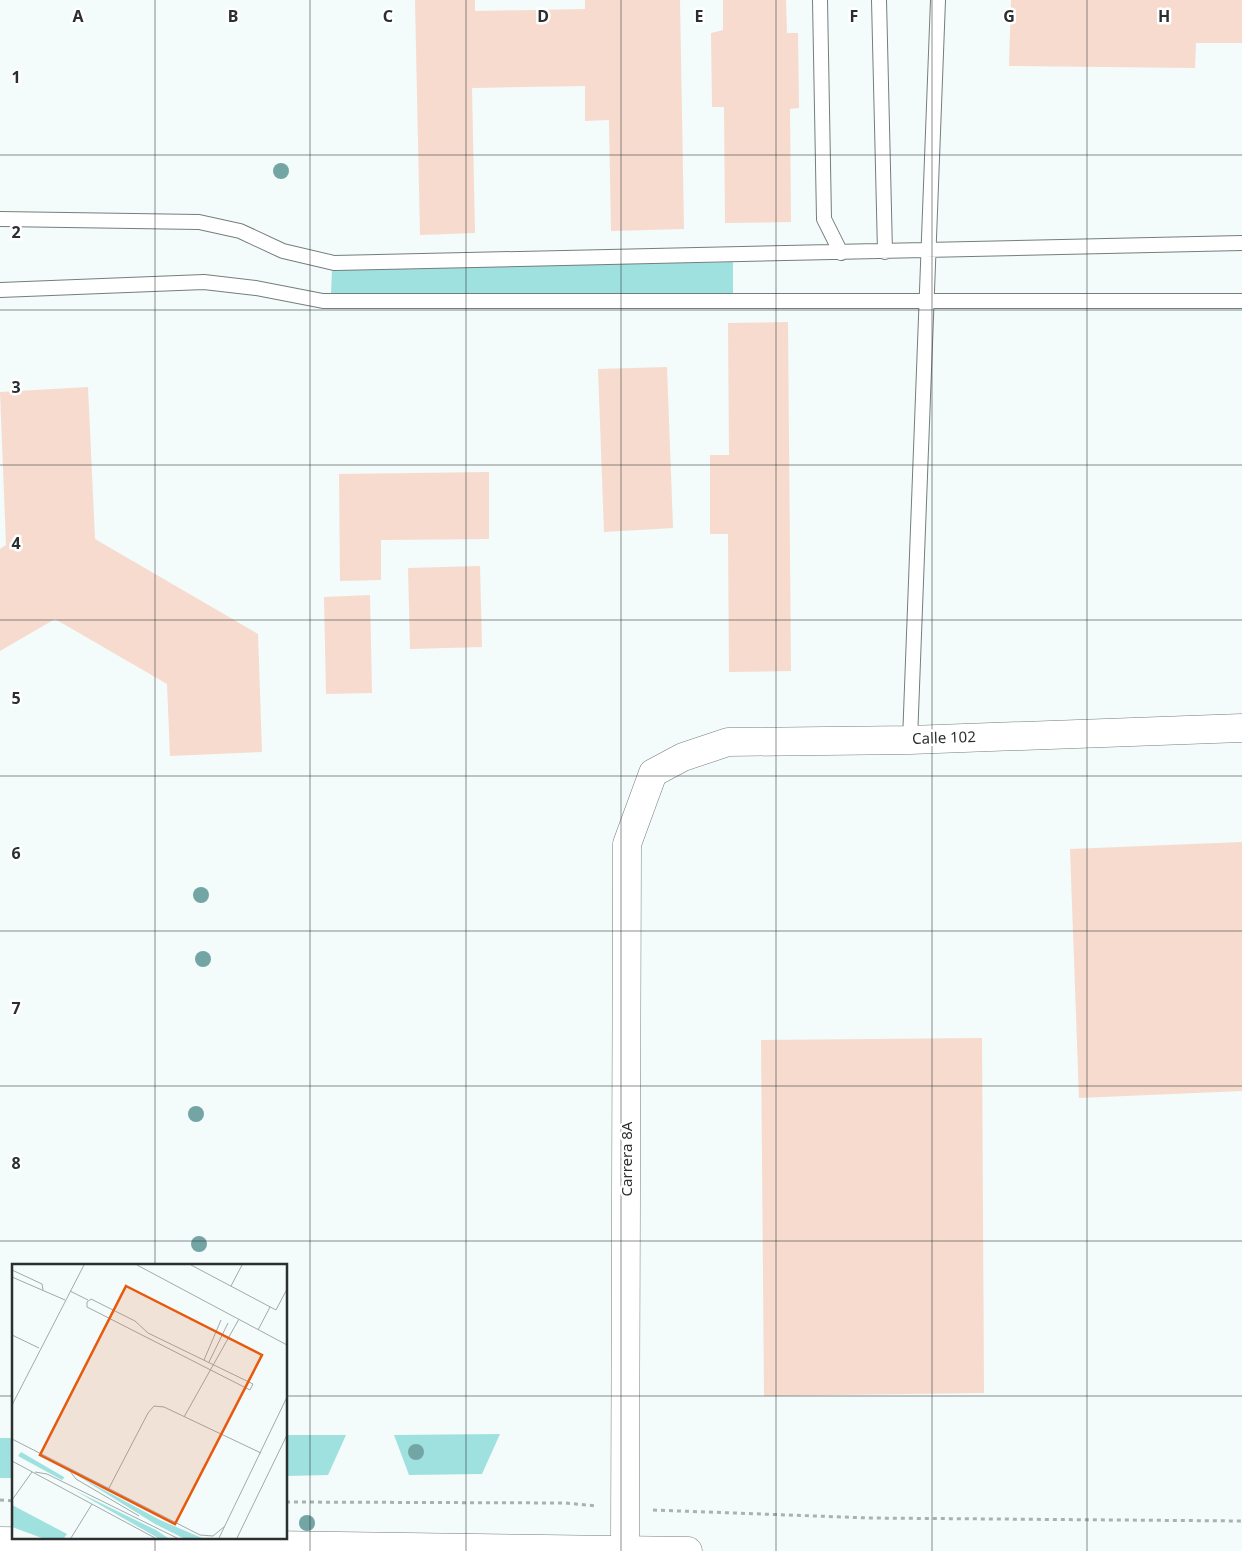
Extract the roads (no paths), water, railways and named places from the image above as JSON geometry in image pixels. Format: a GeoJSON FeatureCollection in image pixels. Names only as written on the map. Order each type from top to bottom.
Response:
{"type":"FeatureCollection","features":[{"type":"Feature","properties":{"kind":"street","name":"Calle 102"},"geometry":{"type":"LineString","coordinates":[[653,773],[683,757],[728,742],[910,740],[1242,728]]}},
{"type":"Feature","properties":{"kind":"street","name":"Carrera 8A"},"geometry":{"type":"LineString","coordinates":[[625,1550],[627,844],[653,773]]}},
{"type":"Feature","properties":{"kind":"street"},"geometry":{"type":"LineString","coordinates":[[0,1541],[262,1549],[688,1551]]}},
{"type":"Feature","properties":{"kind":"lane"},"geometry":{"type":"LineString","coordinates":[[820,0],[824,219],[841,253]]}},
{"type":"Feature","properties":{"kind":"lane"},"geometry":{"type":"LineString","coordinates":[[879,0],[885,252]]}},
{"type":"Feature","properties":{"kind":"lane"},"geometry":{"type":"LineString","coordinates":[[910,740],[938,0]]}},
{"type":"Feature","properties":{"kind":"lane"},"geometry":{"type":"LineString","coordinates":[[0,219],[199,222],[240,231],[283,251],[334,264],[1242,244]]}},
{"type":"Feature","properties":{"kind":"lane"},"geometry":{"type":"LineString","coordinates":[[0,290],[204,282],[256,288],[323,301],[1242,301]]}}]}
